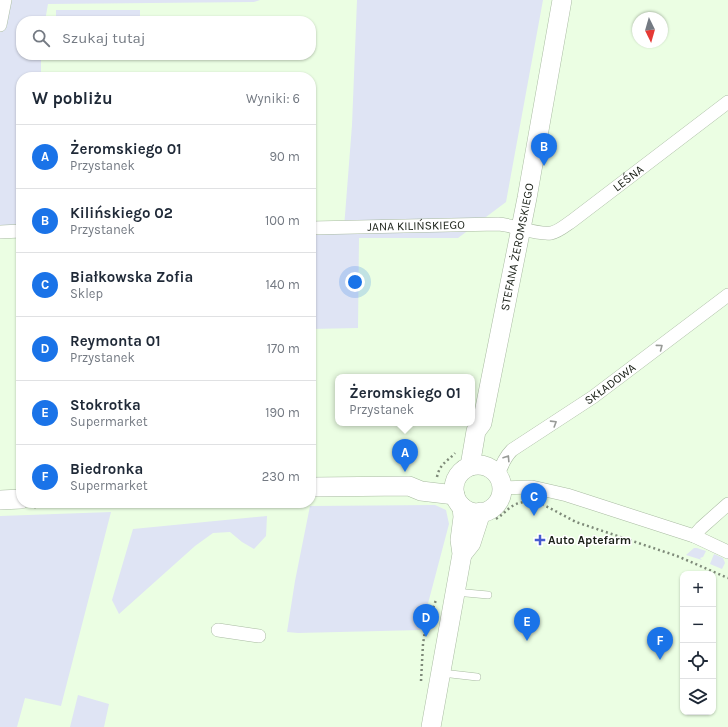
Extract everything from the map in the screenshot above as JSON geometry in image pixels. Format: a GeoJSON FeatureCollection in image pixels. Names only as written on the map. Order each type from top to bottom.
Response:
{"type":"FeatureCollection","features":[{"type":"Feature","properties":{"kind":"main road","name":"STEFANA ŻEROMSKIEGO"},"geometry":{"type":"LineString","coordinates":[[489,474],[485,450],[485,432],[482,423],[532,168],[562,0]]}},
{"type":"Feature","properties":{"kind":"main road"},"geometry":{"type":"LineString","coordinates":[[431,727],[462,554],[460,540],[463,517],[458,494],[462,470],[489,474],[498,501],[488,510],[486,517],[471,543],[462,554]]}},
{"type":"Feature","properties":{"kind":"main road"},"geometry":{"type":"LineString","coordinates":[[316,487],[409,486],[419,482],[437,479],[458,494],[468,510],[486,517]]}},
{"type":"Feature","properties":{"kind":"main road"},"geometry":{"type":"LineString","coordinates":[[0,500],[16,502]]}},
{"type":"Feature","properties":{"kind":"street"},"geometry":{"type":"LineString","coordinates":[[0,25],[5,0]]}},
{"type":"Feature","properties":{"kind":"street","name":"LEŚNA"},"geometry":{"type":"LineString","coordinates":[[520,228],[542,233],[556,231],[572,221],[728,102]]}},
{"type":"Feature","properties":{"kind":"street","name":"JANA KILIŃSKIEGO"},"geometry":{"type":"LineString","coordinates":[[316,228],[498,224],[520,228]]}},
{"type":"Feature","properties":{"kind":"street"},"geometry":{"type":"LineString","coordinates":[[0,232],[16,232]]}},
{"type":"Feature","properties":{"kind":"street","name":"SKŁADOWA"},"geometry":{"type":"LineString","coordinates":[[489,474],[501,467],[512,450],[593,397],[728,296]]}},
{"type":"Feature","properties":{"kind":"street"},"geometry":{"type":"LineString","coordinates":[[489,474],[532,487],[567,495],[694,536],[728,552]]}},
{"type":"Feature","properties":{"kind":"street"},"geometry":{"type":"LineString","coordinates":[[694,536],[728,504]]}},
{"type":"Feature","properties":{"kind":"street"},"geometry":{"type":"LineString","coordinates":[[218,630],[259,636]]}},
{"type":"Feature","properties":{"kind":"lane"},"geometry":{"type":"LineString","coordinates":[[455,592],[488,595]]}},
{"type":"Feature","properties":{"kind":"lane"},"geometry":{"type":"LineString","coordinates":[[440,672],[477,677]]}},
{"type":"Feature","properties":{"kind":"path"},"geometry":{"type":"LineString","coordinates":[[486,517],[502,515],[509,508],[523,502],[532,502]]}},
{"type":"Feature","properties":{"kind":"path"},"geometry":{"type":"LineString","coordinates":[[537,503],[542,504],[576,522],[677,556],[728,578]]}},
{"type":"Feature","properties":{"kind":"shaded area"},"geometry":{"type":"Polygon","coordinates":[[[0,0],[260,0],[254,2],[48,4],[46,16],[16,16],[16,60],[41,60],[41,72],[16,72],[16,238],[0,238],[0,0]]]}},
{"type":"Feature","properties":{"kind":"shaded area"},"geometry":{"type":"Polygon","coordinates":[[[357,0],[543,0],[506,202],[458,238],[359,238],[358,328],[316,329],[316,228],[344,228],[352,125],[357,0]]]}},
{"type":"Feature","properties":{"kind":"shaded area"},"geometry":{"type":"Polygon","coordinates":[[[56,10],[140,10],[140,16],[56,16],[56,10]]]}},
{"type":"Feature","properties":{"kind":"shaded area"},"geometry":{"type":"Polygon","coordinates":[[[435,505],[446,510],[449,524],[421,630],[287,632],[295,581],[310,508],[316,508],[316,506],[435,505]]]}},
{"type":"Feature","properties":{"kind":"shaded area"},"geometry":{"type":"Polygon","coordinates":[[[111,512],[61,706],[25,698],[17,727],[0,727],[0,516],[111,512]]]}},
{"type":"Feature","properties":{"kind":"shaded area"},"geometry":{"type":"Polygon","coordinates":[[[267,516],[266,536],[254,549],[242,542],[230,532],[213,533],[195,546],[119,614],[112,600],[133,529],[267,516]]]}},
{"type":"Feature","properties":{"kind":"shaded area"},"geometry":{"type":"Polygon","coordinates":[[[694,548],[706,551],[703,557],[700,558],[702,560],[686,555],[694,548]]]}},
{"type":"Feature","properties":{"kind":"shaded area"},"geometry":{"type":"Polygon","coordinates":[[[714,554],[723,558],[725,563],[722,569],[710,564],[714,554]]]}},
{"type":"Feature","properties":{"kind":"shaded area"},"geometry":{"type":"Polygon","coordinates":[[[78,695],[109,704],[104,727],[70,727],[78,695]]]}},
{"type":"Feature","properties":{"kind":"place","name":"Kilińskiego 02"},"geometry":{"type":"Point","coordinates":[544,166]}},
{"type":"Feature","properties":{"kind":"place","name":"Żeromskiego 01"},"geometry":{"type":"Point","coordinates":[405,472]}},
{"type":"Feature","properties":{"kind":"place","name":"Białkowska Zofia"},"geometry":{"type":"Point","coordinates":[534,516]}},
{"type":"Feature","properties":{"kind":"place","name":"Auto Aptefarm"},"geometry":{"type":"Point","coordinates":[540,540]}},
{"type":"Feature","properties":{"kind":"place","name":"Reymonta 01"},"geometry":{"type":"Point","coordinates":[426,637]}},
{"type":"Feature","properties":{"kind":"place","name":"Stokrotka"},"geometry":{"type":"Point","coordinates":[527,641]}},
{"type":"Feature","properties":{"kind":"place","name":"Biedronka"},"geometry":{"type":"Point","coordinates":[660,660]}}]}
